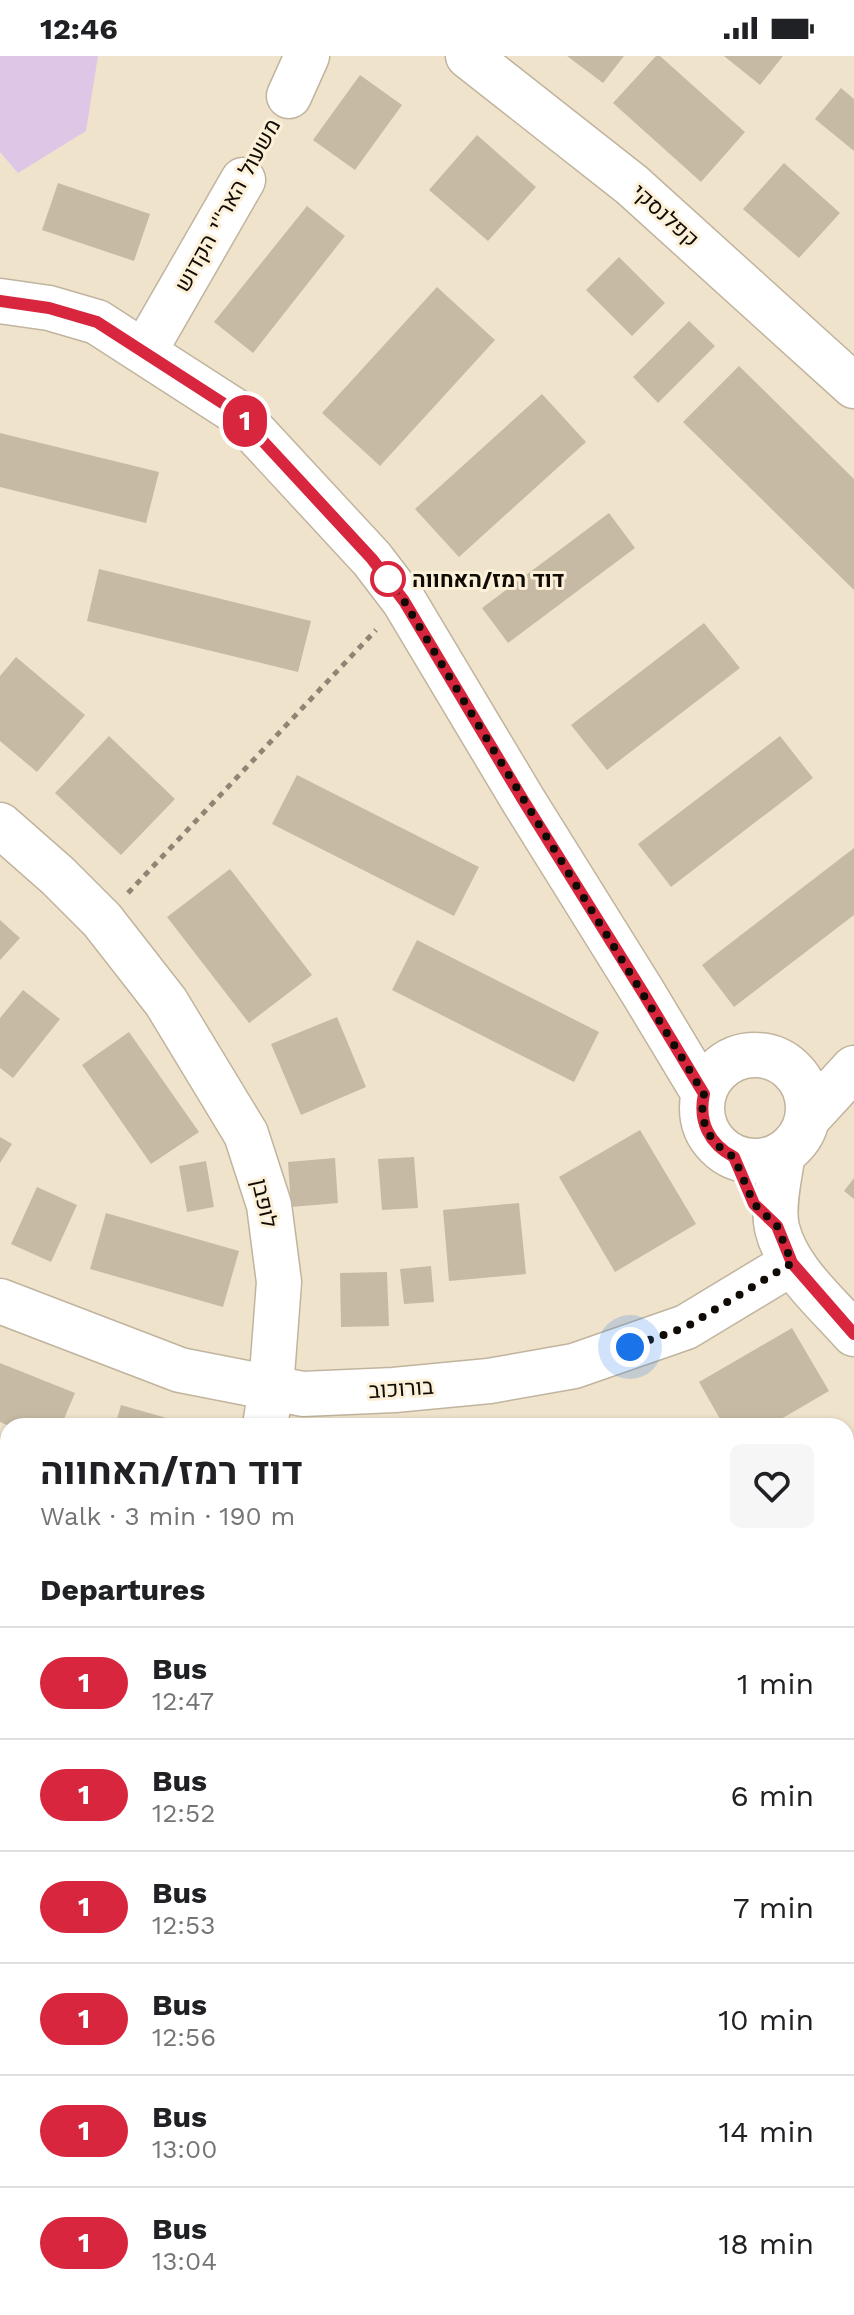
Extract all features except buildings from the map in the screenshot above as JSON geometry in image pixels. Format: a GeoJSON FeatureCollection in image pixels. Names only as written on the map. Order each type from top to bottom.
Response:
{"type":"FeatureCollection","features":[{"type":"Feature","properties":{"kind":"street","name":"משעול האר''י הקדוש"},"geometry":{"type":"LineString","coordinates":[[289,96],[307,56]]}},
{"type":"Feature","properties":{"kind":"street","name":"קפלנסקי"},"geometry":{"type":"LineString","coordinates":[[468,56],[632,185],[854,386]]}},
{"type":"Feature","properties":{"kind":"street","name":"משעול האר''י הקדוש"},"geometry":{"type":"LineString","coordinates":[[144,352],[243,180]]}},
{"type":"Feature","properties":{"kind":"street"},"geometry":{"type":"LineString","coordinates":[[0,301],[49,308],[97,322],[235,411],[372,559],[404,601],[704,1094]]}},
{"type":"Feature","properties":{"kind":"street","name":"לופבן"},"geometry":{"type":"LineString","coordinates":[[0,825],[102,920],[166,1002],[246,1134],[269,1205],[279,1282],[268,1407]]}},
{"type":"Feature","properties":{"kind":"street"},"geometry":{"type":"LineString","coordinates":[[649,1002],[738,1058]]}},
{"type":"Feature","properties":{"kind":"street"},"geometry":{"type":"LineString","coordinates":[[792,1070],[854,1048]]}},
{"type":"Feature","properties":{"kind":"street"},"geometry":{"type":"LineString","coordinates":[[784,1245],[777,1189],[795,1136],[809,1106],[800,1078],[777,1059],[764,1056],[738,1058],[714,1073],[704,1094],[701,1106],[711,1140],[734,1157],[756,1162],[773,1159],[795,1136],[854,1068]]}},
{"type":"Feature","properties":{"kind":"street"},"geometry":{"type":"LineString","coordinates":[[734,1157],[754,1204],[854,1334]]}},
{"type":"Feature","properties":{"kind":"street","name":"בורוכוב"},"geometry":{"type":"LineString","coordinates":[[0,1301],[268,1407],[303,1394],[489,1381],[574,1366],[686,1327],[784,1245]]}},
{"type":"Feature","properties":{"kind":"path","name":"משעול האר''י הקדוש"},"geometry":{"type":"LineString","coordinates":[[243,180],[289,96]]}},
{"type":"Feature","properties":{"kind":"path"},"geometry":{"type":"LineString","coordinates":[[102,920],[404,601]]}},
{"type":"Feature","properties":{"kind":"shaded area"},"geometry":{"type":"Polygon","coordinates":[[[0,56],[98,56],[86,131],[18,173],[0,152],[0,56]]]}},
{"type":"Feature","properties":{"kind":"bus line","name":"1"},"geometry":{"type":"LineString","coordinates":[[0,301],[49,308],[97,322],[235,411],[372,559],[404,601],[704,1094],[701,1106],[711,1140],[734,1157],[754,1204],[777,1226],[792,1263],[854,1334]]}},
{"type":"Feature","properties":{"kind":"place","name":"דוד רמז/האחווה"},"geometry":{"type":"Point","coordinates":[388,579]}},
{"type":"Feature","properties":{"kind":"route"},"geometry":{"type":"LineString","coordinates":[[388,579],[704,1094],[701,1106],[711,1140],[734,1157],[754,1204],[777,1226],[792,1263],[686,1327],[630,1347]]}}]}
